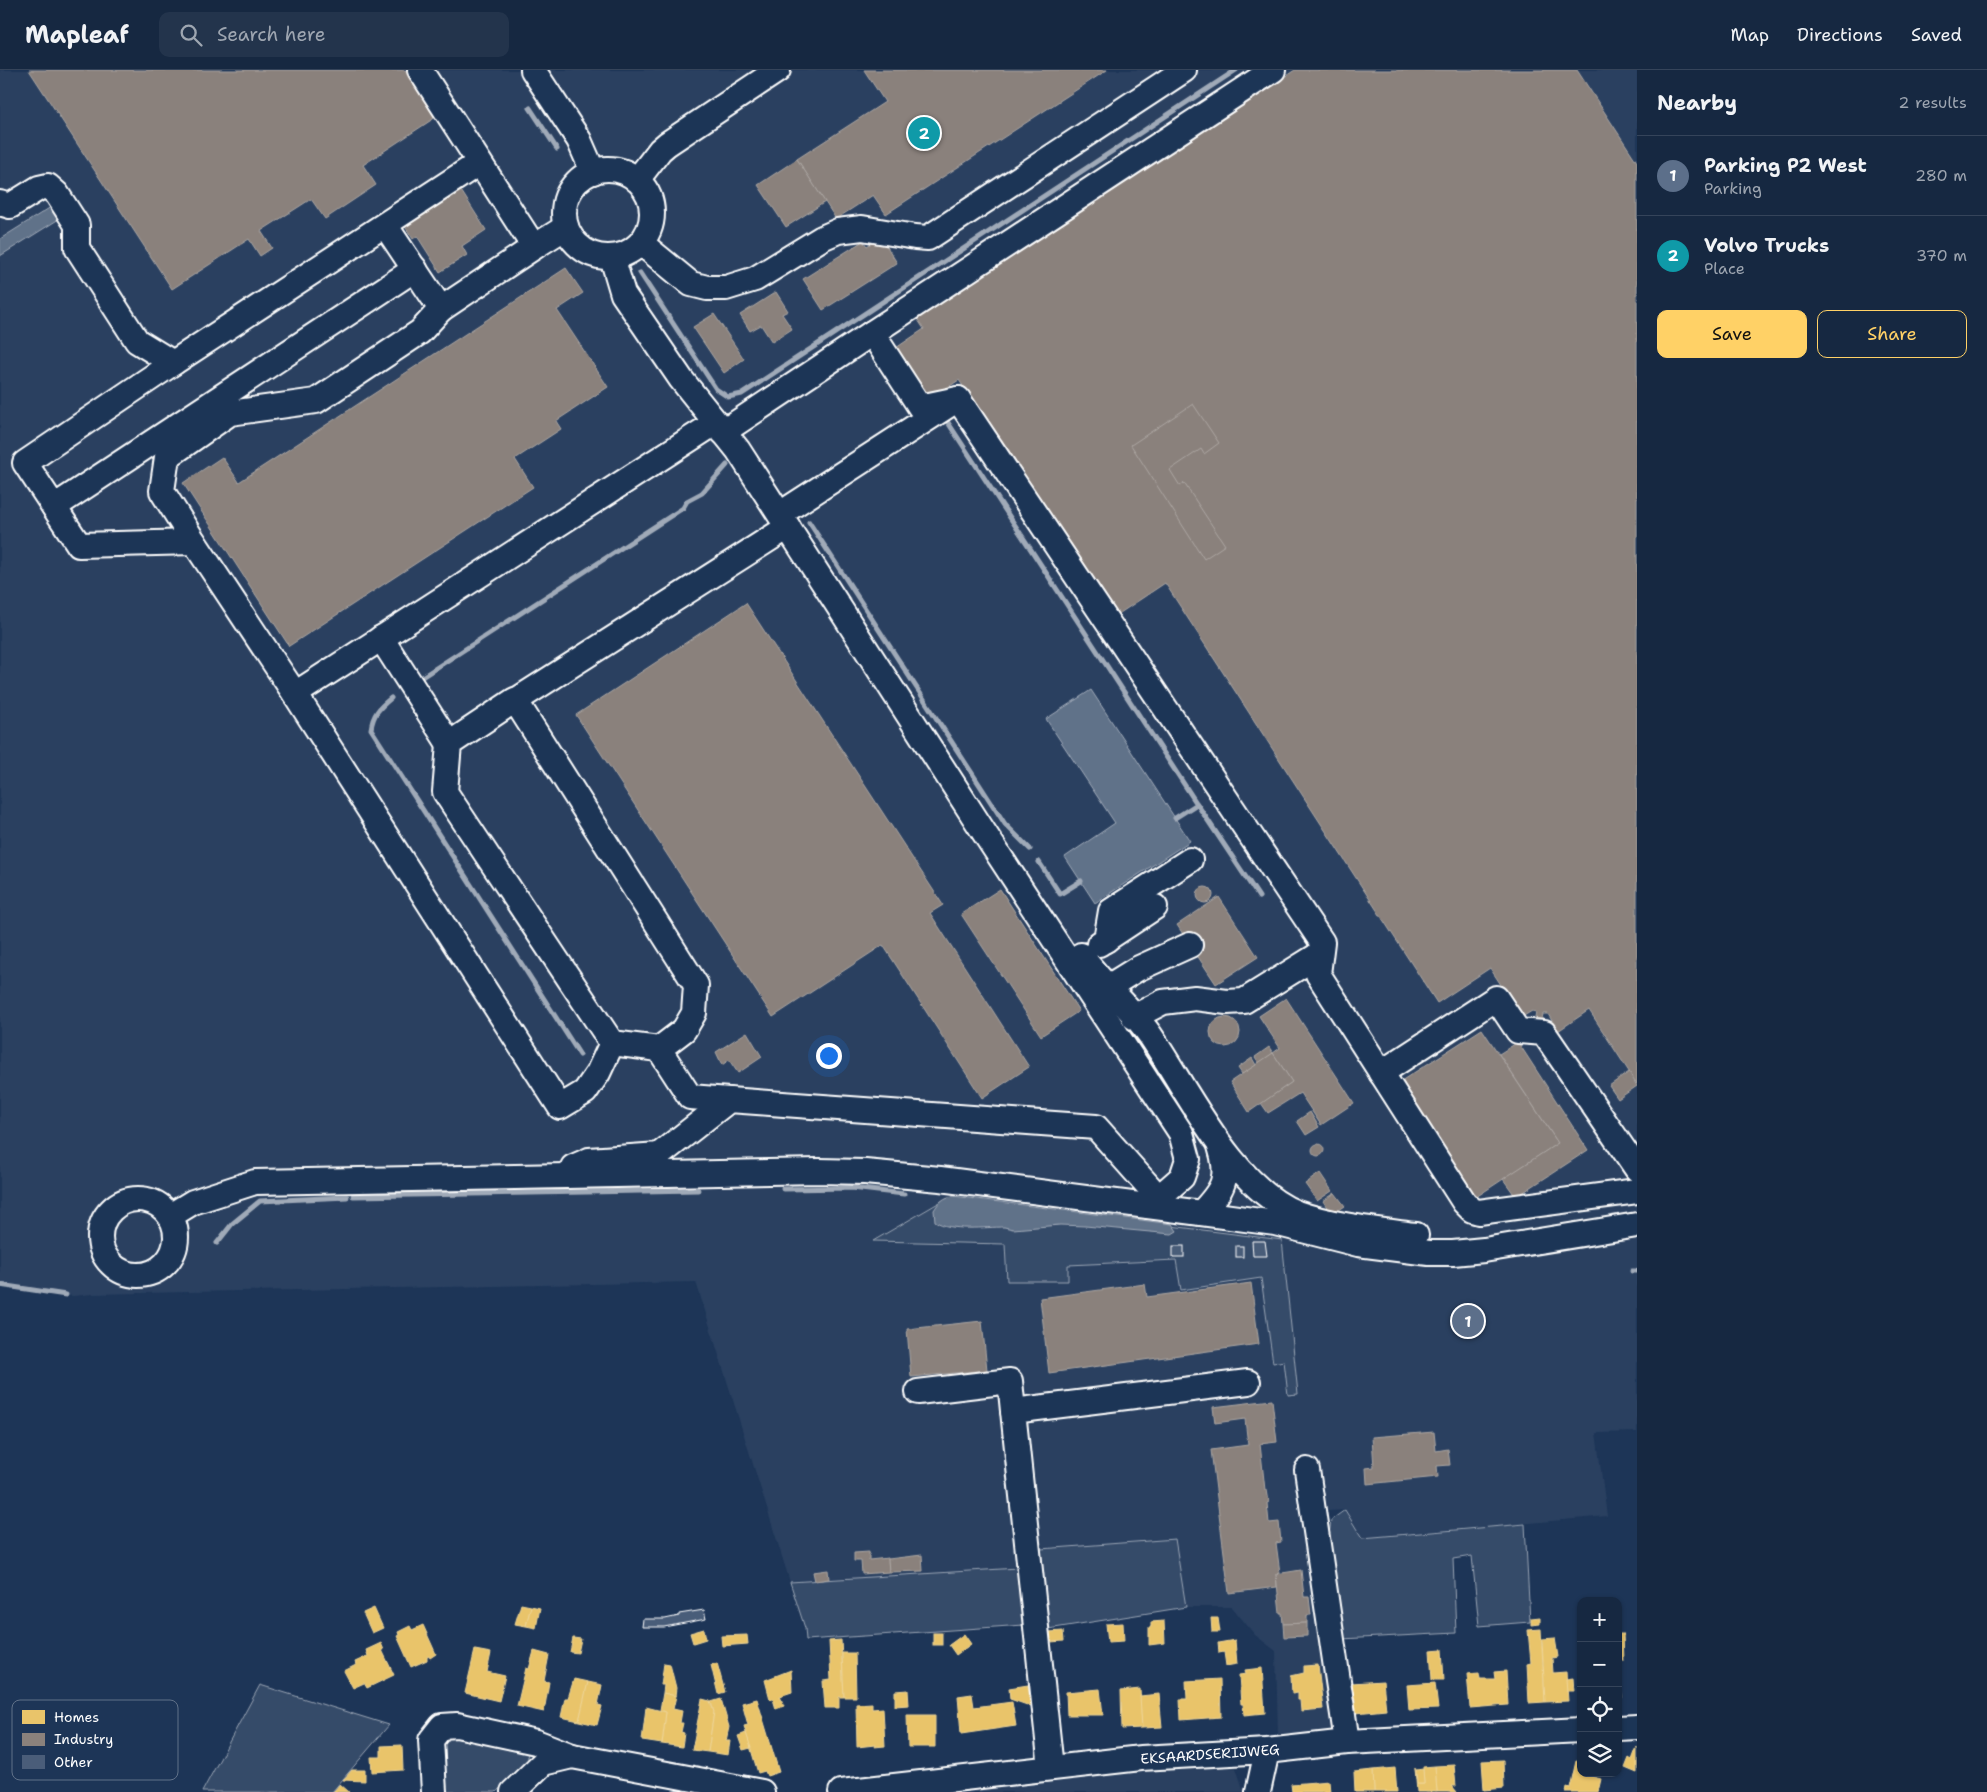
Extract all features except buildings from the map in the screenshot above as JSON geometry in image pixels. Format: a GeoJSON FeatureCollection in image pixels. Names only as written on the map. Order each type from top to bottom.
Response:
{"type":"FeatureCollection","features":[{"type":"Feature","properties":{"kind":"street"},"geometry":{"type":"LineString","coordinates":[[420,70],[534,247]]}},
{"type":"Feature","properties":{"kind":"street"},"geometry":{"type":"LineString","coordinates":[[534,70],[579,140],[594,172]]}},
{"type":"Feature","properties":{"kind":"street"},"geometry":{"type":"LineString","coordinates":[[637,180],[660,150],[667,144],[778,70]]}},
{"type":"Feature","properties":{"kind":"street"},"geometry":{"type":"LineString","coordinates":[[641,243],[691,284],[707,288],[726,288],[755,280],[822,238],[838,231],[862,228],[928,238],[1184,70]]}},
{"type":"Feature","properties":{"kind":"street"},"geometry":{"type":"LineString","coordinates":[[295,694],[381,638],[872,332],[1273,70]]}},
{"type":"Feature","properties":{"kind":"street"},"geometry":{"type":"LineString","coordinates":[[194,542],[79,545],[25,463],[173,363],[480,163]]}},
{"type":"Feature","properties":{"kind":"street"},"geometry":{"type":"LineString","coordinates":[[616,170],[637,180],[646,191],[651,204],[652,218],[649,232],[641,243],[632,250],[612,257],[598,256],[584,250],[573,240],[566,226],[564,213],[572,188],[582,178],[594,172],[616,170]]}},
{"type":"Feature","properties":{"kind":"street"},"geometry":{"type":"LineString","coordinates":[[0,203],[10,206],[39,188],[48,186],[53,190],[77,225],[77,248],[137,341],[173,363]]}},
{"type":"Feature","properties":{"kind":"street"},"geometry":{"type":"LineString","coordinates":[[385,225],[442,309]]}},
{"type":"Feature","properties":{"kind":"street"},"geometry":{"type":"LineString","coordinates":[[566,226],[442,309],[420,332],[316,401],[230,413],[167,457],[162,491],[295,694],[560,1107],[585,1092],[598,1073],[612,1044]]}},
{"type":"Feature","properties":{"kind":"street"},"geometry":{"type":"LineString","coordinates":[[612,257],[623,294],[680,379],[738,450],[989,840],[1181,1133],[1188,1159],[1182,1177],[1159,1204]]}},
{"type":"Feature","properties":{"kind":"street"},"geometry":{"type":"LineString","coordinates":[[54,508],[415,269]]}},
{"type":"Feature","properties":{"kind":"street"},"geometry":{"type":"LineString","coordinates":[[872,332],[920,407],[958,399]]}},
{"type":"Feature","properties":{"kind":"street"},"geometry":{"type":"LineString","coordinates":[[448,744],[784,520],[958,399]]}},
{"type":"Feature","properties":{"kind":"street"},"geometry":{"type":"LineString","coordinates":[[958,399],[1322,942],[1318,974],[1464,1202],[1472,1210],[1479,1212],[1637,1191]]}},
{"type":"Feature","properties":{"kind":"street"},"geometry":{"type":"LineString","coordinates":[[381,638],[448,744],[445,792],[612,1044]]}},
{"type":"Feature","properties":{"kind":"street"},"geometry":{"type":"LineString","coordinates":[[515,701],[696,985],[694,1013],[684,1030],[659,1049],[612,1044]]}},
{"type":"Feature","properties":{"kind":"street"},"geometry":{"type":"LineString","coordinates":[[989,840],[1010,856],[1042,897],[1081,956],[1148,1033],[1218,1141],[1239,1170],[1256,1187],[1276,1202],[1296,1212],[1322,1220],[1446,1239],[1484,1250]]}},
{"type":"Feature","properties":{"kind":"street"},"geometry":{"type":"LineString","coordinates":[[1106,940],[1112,911],[1190,860]]}},
{"type":"Feature","properties":{"kind":"street"},"geometry":{"type":"LineString","coordinates":[[1081,956],[1155,907]]}},
{"type":"Feature","properties":{"kind":"street"},"geometry":{"type":"LineString","coordinates":[[1108,988],[1137,969],[1190,945]]}},
{"type":"Feature","properties":{"kind":"street"},"geometry":{"type":"LineString","coordinates":[[1134,1017],[1163,1002],[1195,998],[1227,1002],[1244,1001],[1320,954]]}},
{"type":"Feature","properties":{"kind":"street"},"geometry":{"type":"LineString","coordinates":[[1381,1073],[1496,998],[1518,1031],[1544,1032],[1637,1170]]}},
{"type":"Feature","properties":{"kind":"street"},"geometry":{"type":"LineString","coordinates":[[659,1049],[690,1097],[1096,1127],[1159,1204]]}},
{"type":"Feature","properties":{"kind":"street"},"geometry":{"type":"LineString","coordinates":[[556,1176],[589,1160],[659,1155],[729,1100]]}},
{"type":"Feature","properties":{"kind":"street"},"geometry":{"type":"LineString","coordinates":[[1201,1213],[1221,1189],[1226,1172],[1218,1141]]}},
{"type":"Feature","properties":{"kind":"street"},"geometry":{"type":"LineString","coordinates":[[170,1216],[193,1202],[255,1182],[819,1171],[865,1172],[950,1180],[1159,1204],[1201,1213],[1275,1223],[1318,1235],[1367,1245],[1429,1253],[1484,1250],[1637,1225]]}},
{"type":"Feature","properties":{"kind":"street"},"geometry":{"type":"LineString","coordinates":[[1597,1232],[1637,1236]]}},
{"type":"Feature","properties":{"kind":"street"},"geometry":{"type":"LineString","coordinates":[[918,1392],[1010,1381],[1051,1768]]}},
{"type":"Feature","properties":{"kind":"street"},"geometry":{"type":"LineString","coordinates":[[1013,1411],[1248,1382]]}},
{"type":"Feature","properties":{"kind":"street"},"geometry":{"type":"LineString","coordinates":[[1307,1470],[1347,1742]]}},
{"type":"Feature","properties":{"kind":"street"},"geometry":{"type":"LineString","coordinates":[[434,1792],[431,1740],[442,1726],[457,1725],[536,1742],[572,1756],[693,1786],[762,1792]]}},
{"type":"Feature","properties":{"kind":"street"},"geometry":{"type":"LineString","coordinates":[[1622,1728],[1637,1727]]}},
{"type":"Feature","properties":{"kind":"street","name":"EKSAARDSERIJWEG"},"geometry":{"type":"LineString","coordinates":[[841,1792],[1141,1758],[1267,1751],[1347,1742],[1577,1730]]}},
{"type":"Feature","properties":{"kind":"street"},"geometry":{"type":"LineString","coordinates":[[1258,1792],[1267,1751]]}},
{"type":"Feature","properties":{"kind":"street"},"geometry":{"type":"LineString","coordinates":[[513,1792],[543,1763],[572,1756]]}},
{"type":"Feature","properties":{"kind":"shaded area"},"geometry":{"type":"Polygon","coordinates":[[[0,70],[1637,70],[1637,1432],[1596,1433],[1607,1516],[1362,1538],[1345,1510],[1310,1512],[1336,1724],[1331,1734],[1278,1736],[1276,1651],[1255,1635],[1232,1607],[1186,1607],[1175,1539],[1041,1549],[1063,1754],[1033,1759],[1039,1705],[1031,1624],[1024,1625],[1018,1568],[790,1582],[696,1282],[92,1294],[73,1296],[0,1288],[0,70]],[[1282,1240],[1005,1244],[1007,1281],[1068,1281],[1067,1265],[1176,1260],[1181,1290],[1261,1278],[1273,1363],[1284,1361],[1288,1395],[1282,1240]]]}},
{"type":"Feature","properties":{"kind":"shaded area"},"geometry":{"type":"Polygon","coordinates":[[[51,207],[59,219],[0,256],[0,239],[51,207]]]}},
{"type":"Feature","properties":{"kind":"shaded area"},"geometry":{"type":"Polygon","coordinates":[[[1091,690],[1190,841],[1095,903],[1065,857],[1115,823],[1046,719],[1091,690]]]}},
{"type":"Feature","properties":{"kind":"shaded area"},"geometry":{"type":"Polygon","coordinates":[[[953,1196],[1172,1224],[1177,1231],[1172,1234],[1060,1225],[1013,1229],[1004,1227],[950,1227],[935,1221],[934,1210],[944,1199],[953,1196]]]}},
{"type":"Feature","properties":{"kind":"shaded area"},"geometry":{"type":"Polygon","coordinates":[[[947,1198],[1282,1240],[1298,1394],[1288,1395],[1284,1361],[1273,1363],[1261,1278],[1181,1290],[1176,1260],[1068,1265],[1068,1281],[1007,1281],[1005,1244],[873,1241],[947,1198]]]}},
{"type":"Feature","properties":{"kind":"shaded area"},"geometry":{"type":"Polygon","coordinates":[[[1345,1510],[1362,1538],[1525,1524],[1530,1622],[1479,1626],[1472,1556],[1453,1559],[1456,1633],[1341,1639],[1328,1543],[1331,1520],[1345,1510]]]}},
{"type":"Feature","properties":{"kind":"shaded area"},"geometry":{"type":"Polygon","coordinates":[[[1175,1539],[1186,1607],[1048,1629],[1041,1549],[1175,1539]]]}},
{"type":"Feature","properties":{"kind":"shaded area"},"geometry":{"type":"Polygon","coordinates":[[[1018,1568],[1024,1625],[806,1640],[805,1628],[790,1582],[1018,1568]]]}},
{"type":"Feature","properties":{"kind":"shaded area"},"geometry":{"type":"Polygon","coordinates":[[[260,1685],[389,1725],[332,1792],[202,1792],[260,1685]]]}},
{"type":"Feature","properties":{"kind":"shaded area"},"geometry":{"type":"Polygon","coordinates":[[[444,1735],[526,1749],[527,1764],[496,1792],[441,1792],[439,1769],[444,1735]]]}},
{"type":"Feature","properties":{"kind":"shaded area"},"geometry":{"type":"Polygon","coordinates":[[[1209,1763],[1236,1768],[1244,1792],[963,1792],[1111,1771],[1209,1763]]]}},
{"type":"Feature","properties":{"kind":"waterway"},"geometry":{"type":"LineString","coordinates":[[640,273],[716,389],[728,397],[742,394],[1236,70]]}},
{"type":"Feature","properties":{"kind":"waterway"},"geometry":{"type":"LineString","coordinates":[[530,108],[557,149]]}},
{"type":"Feature","properties":{"kind":"waterway"},"geometry":{"type":"LineString","coordinates":[[947,421],[1197,804],[1175,818]]}},
{"type":"Feature","properties":{"kind":"waterway"},"geometry":{"type":"LineString","coordinates":[[422,677],[683,508],[687,501],[702,493],[727,465]]}},
{"type":"Feature","properties":{"kind":"waterway"},"geometry":{"type":"LineString","coordinates":[[809,522],[1005,824],[1030,849]]}},
{"type":"Feature","properties":{"kind":"waterway"},"geometry":{"type":"LineString","coordinates":[[391,698],[377,712],[371,729],[580,1055]]}},
{"type":"Feature","properties":{"kind":"waterway"},"geometry":{"type":"LineString","coordinates":[[1197,804],[1259,897]]}},
{"type":"Feature","properties":{"kind":"waterway"},"geometry":{"type":"LineString","coordinates":[[1039,862],[1060,894],[1081,881]]}},
{"type":"Feature","properties":{"kind":"waterway"},"geometry":{"type":"LineString","coordinates":[[783,1189],[852,1188],[904,1194]]}},
{"type":"Feature","properties":{"kind":"waterway"},"geometry":{"type":"LineString","coordinates":[[353,1196],[698,1190]]}},
{"type":"Feature","properties":{"kind":"waterway"},"geometry":{"type":"LineString","coordinates":[[217,1243],[232,1224],[260,1201],[347,1197]]}},
{"type":"Feature","properties":{"kind":"waterway"},"geometry":{"type":"LineString","coordinates":[[1632,1271],[1637,1271]]}},
{"type":"Feature","properties":{"kind":"waterway"},"geometry":{"type":"LineString","coordinates":[[0,1285],[66,1295]]}},
{"type":"Feature","properties":{"kind":"place","name":"Volvo Trucks"},"geometry":{"type":"Point","coordinates":[924,133]}},
{"type":"Feature","properties":{"kind":"place","name":"Parking P2 West"},"geometry":{"type":"Point","coordinates":[1468,1321]}}]}
